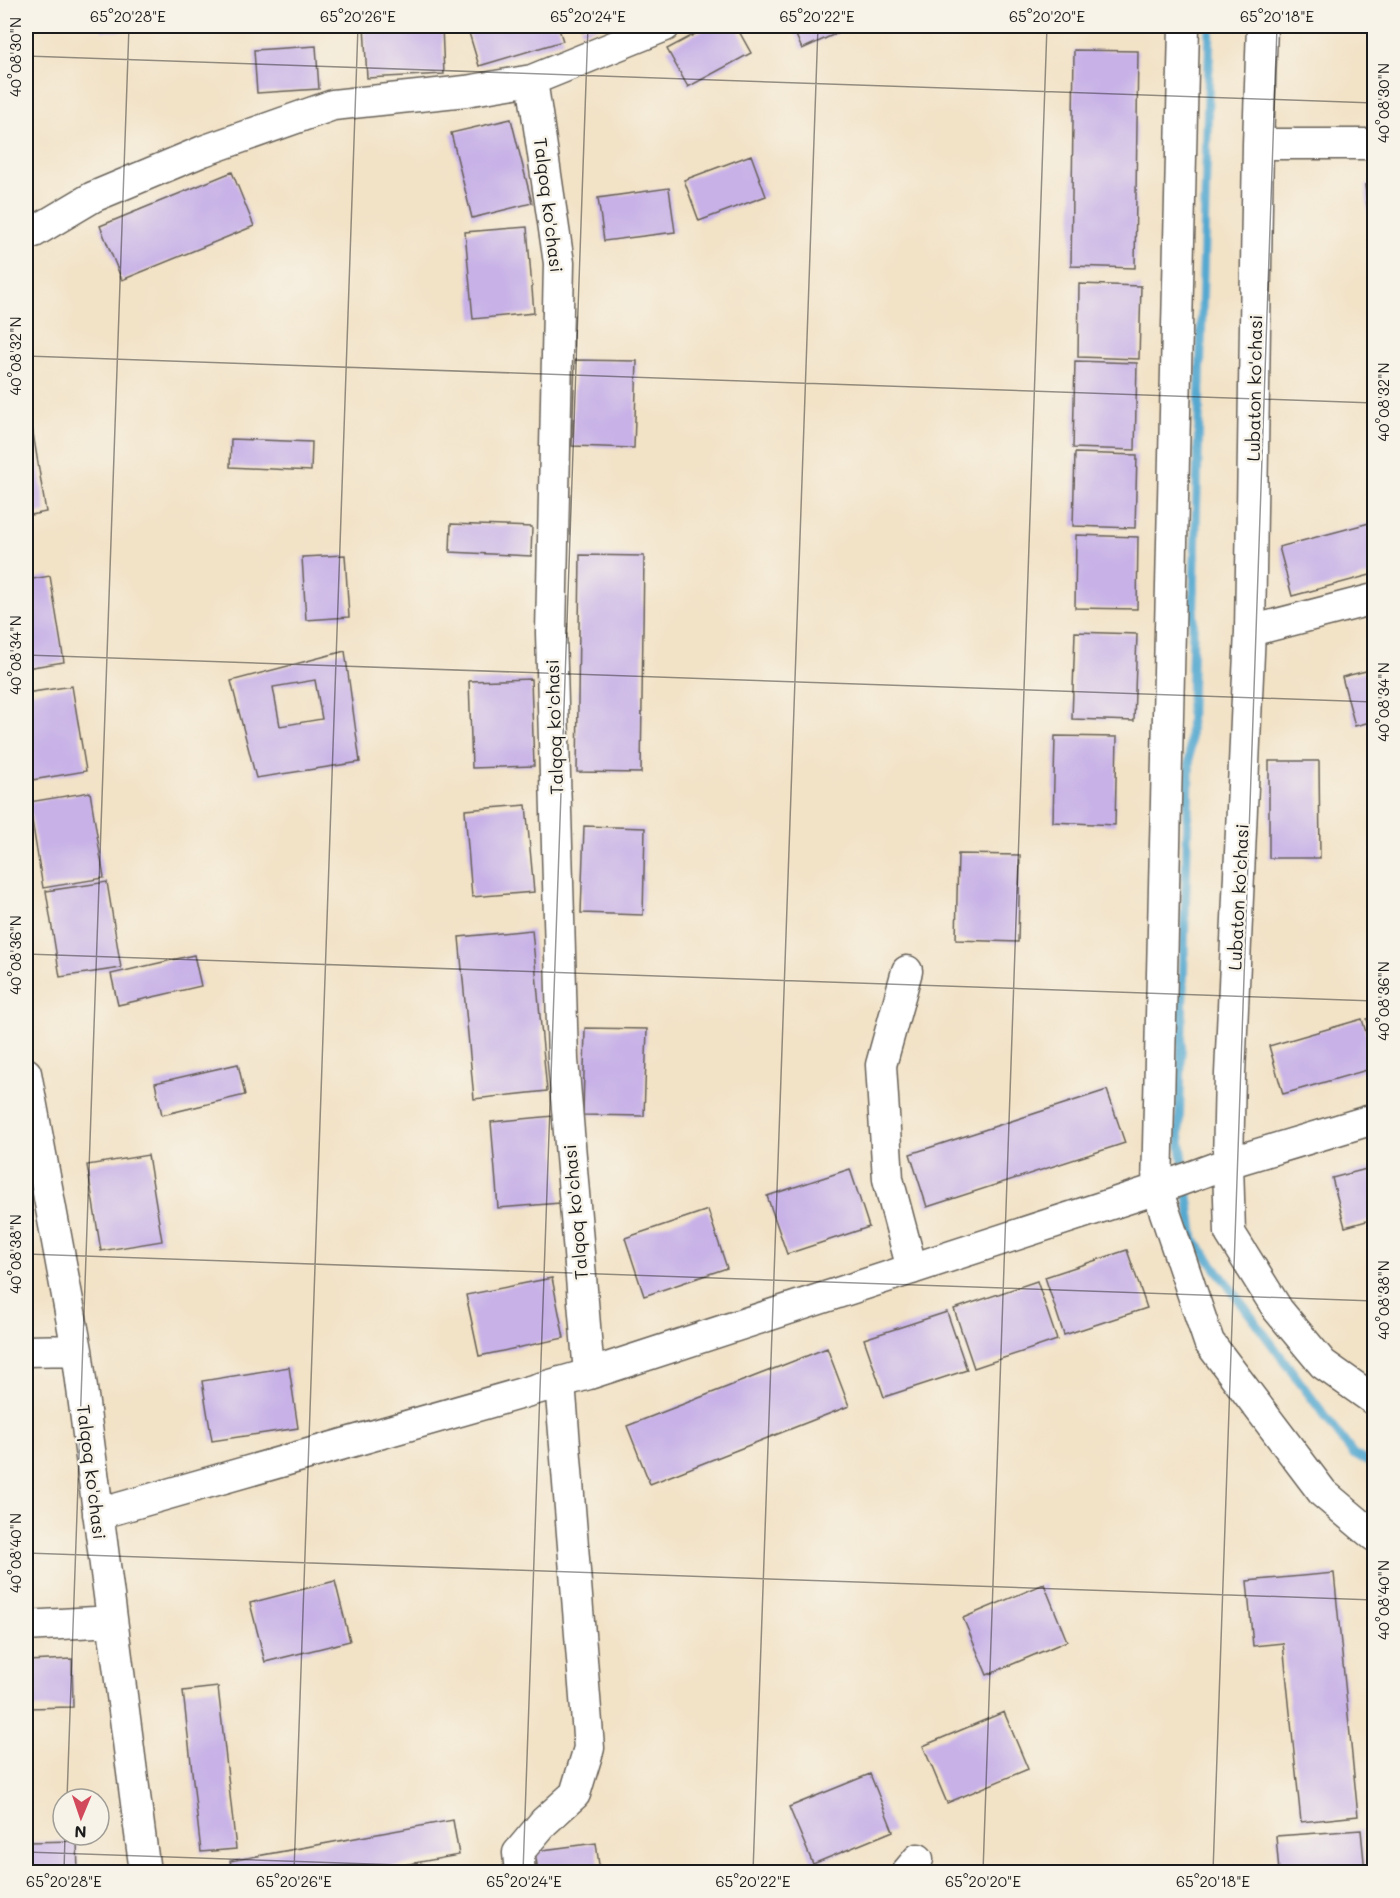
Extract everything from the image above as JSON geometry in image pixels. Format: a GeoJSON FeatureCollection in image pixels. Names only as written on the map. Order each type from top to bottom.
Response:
{"type":"FeatureCollection","features":[{"type":"Feature","properties":{"kind":"street"},"geometry":{"type":"LineString","coordinates":[[26,235],[104,193],[203,151],[333,105],[466,91],[532,80],[665,26]]}},
{"type":"Feature","properties":{"kind":"street"},"geometry":{"type":"LineString","coordinates":[[1184,26],[1157,1189],[1209,1342],[1323,1494],[1374,1536]]}},
{"type":"Feature","properties":{"kind":"street","name":"Lubaton ko'chasi"},"geometry":{"type":"LineString","coordinates":[[1262,26],[1250,631],[1230,1074],[1228,1163],[1230,1233],[1278,1310],[1323,1364],[1374,1400]]}},
{"type":"Feature","properties":{"kind":"street","name":"Talqoq ko'chasi"},"geometry":{"type":"LineString","coordinates":[[532,80],[559,263],[551,621],[553,704],[563,1060],[589,1374]]}},
{"type":"Feature","properties":{"kind":"street"},"geometry":{"type":"LineString","coordinates":[[1258,144],[1374,144]]}},
{"type":"Feature","properties":{"kind":"street"},"geometry":{"type":"LineString","coordinates":[[1250,631],[1374,599]]}},
{"type":"Feature","properties":{"kind":"street"},"geometry":{"type":"LineString","coordinates":[[907,971],[881,1065],[888,1179],[912,1269]]}},
{"type":"Feature","properties":{"kind":"street","name":"Talqoq ko'chasi"},"geometry":{"type":"LineString","coordinates":[[26,1073],[31,1125],[76,1350],[145,1872]]}},
{"type":"Feature","properties":{"kind":"street"},"geometry":{"type":"LineString","coordinates":[[98,1514],[589,1374],[1157,1189],[1228,1163],[1374,1119]]}},
{"type":"Feature","properties":{"kind":"street"},"geometry":{"type":"LineString","coordinates":[[26,1351],[76,1350]]}},
{"type":"Feature","properties":{"kind":"street"},"geometry":{"type":"LineString","coordinates":[[520,1872],[518,1853],[544,1822],[575,1794],[590,1748],[560,1382]]}},
{"type":"Feature","properties":{"kind":"street"},"geometry":{"type":"LineString","coordinates":[[26,1626],[112,1622]]}},
{"type":"Feature","properties":{"kind":"building"},"geometry":{"type":"Polygon","coordinates":[[[102,26],[190,26],[190,31],[102,31],[102,26]]]}},
{"type":"Feature","properties":{"kind":"building"},"geometry":{"type":"Polygon","coordinates":[[[364,26],[442,26],[444,74],[367,78],[364,26]]]}},
{"type":"Feature","properties":{"kind":"building"},"geometry":{"type":"Polygon","coordinates":[[[467,26],[558,26],[563,41],[479,66],[467,26]]]}},
{"type":"Feature","properties":{"kind":"building"},"geometry":{"type":"Polygon","coordinates":[[[580,26],[600,26],[582,32],[580,26]]]}},
{"type":"Feature","properties":{"kind":"building"},"geometry":{"type":"Polygon","coordinates":[[[710,26],[736,26],[751,53],[688,87],[667,49],[710,26]]]}},
{"type":"Feature","properties":{"kind":"building"},"geometry":{"type":"Polygon","coordinates":[[[792,26],[853,26],[802,49],[792,26]]]}},
{"type":"Feature","properties":{"kind":"building"},"geometry":{"type":"Polygon","coordinates":[[[316,46],[319,89],[257,93],[254,50],[316,46]]]}},
{"type":"Feature","properties":{"kind":"building"},"geometry":{"type":"Polygon","coordinates":[[[1074,50],[1138,51],[1135,268],[1071,266],[1074,50]]]}},
{"type":"Feature","properties":{"kind":"building"},"geometry":{"type":"Polygon","coordinates":[[[511,119],[532,203],[472,218],[451,133],[511,119]]]}},
{"type":"Feature","properties":{"kind":"building"},"geometry":{"type":"Polygon","coordinates":[[[751,155],[766,196],[699,221],[684,180],[751,155]]]}},
{"type":"Feature","properties":{"kind":"building"},"geometry":{"type":"Polygon","coordinates":[[[232,172],[254,226],[122,280],[100,226],[232,172]]]}},
{"type":"Feature","properties":{"kind":"building"},"geometry":{"type":"Polygon","coordinates":[[[1374,184],[1374,235],[1371,235],[1365,185],[1374,184]]]}},
{"type":"Feature","properties":{"kind":"building"},"geometry":{"type":"Polygon","coordinates":[[[669,188],[675,232],[604,241],[598,198],[669,188]]]}},
{"type":"Feature","properties":{"kind":"building"},"geometry":{"type":"Polygon","coordinates":[[[527,227],[534,313],[473,319],[465,232],[527,227]]]}},
{"type":"Feature","properties":{"kind":"building"},"geometry":{"type":"Polygon","coordinates":[[[1079,284],[1141,286],[1139,359],[1078,357],[1079,284]]]}},
{"type":"Feature","properties":{"kind":"building"},"geometry":{"type":"Polygon","coordinates":[[[575,360],[637,361],[634,448],[572,446],[575,360]]]}},
{"type":"Feature","properties":{"kind":"building"},"geometry":{"type":"Polygon","coordinates":[[[1075,361],[1137,363],[1135,450],[1073,448],[1075,361]]]}},
{"type":"Feature","properties":{"kind":"building"},"geometry":{"type":"Polygon","coordinates":[[[32,427],[46,512],[26,516],[26,428],[32,427]]]}},
{"type":"Feature","properties":{"kind":"building"},"geometry":{"type":"Polygon","coordinates":[[[231,439],[312,442],[311,471],[230,467],[231,439]]]}},
{"type":"Feature","properties":{"kind":"building"},"geometry":{"type":"Polygon","coordinates":[[[1075,453],[1137,455],[1135,528],[1073,526],[1075,453]]]}},
{"type":"Feature","properties":{"kind":"building"},"geometry":{"type":"Polygon","coordinates":[[[1373,522],[1374,574],[1292,596],[1279,547],[1373,522]]]}},
{"type":"Feature","properties":{"kind":"building"},"geometry":{"type":"Polygon","coordinates":[[[451,524],[532,527],[531,556],[450,552],[451,524]]]}},
{"type":"Feature","properties":{"kind":"building"},"geometry":{"type":"Polygon","coordinates":[[[1076,535],[1138,537],[1137,609],[1075,608],[1076,535]]]}},
{"type":"Feature","properties":{"kind":"building"},"geometry":{"type":"Polygon","coordinates":[[[345,555],[349,617],[306,620],[302,557],[345,555]]]}},
{"type":"Feature","properties":{"kind":"building"},"geometry":{"type":"Polygon","coordinates":[[[580,555],[644,556],[641,773],[577,772],[580,555]]]}},
{"type":"Feature","properties":{"kind":"building"},"geometry":{"type":"Polygon","coordinates":[[[50,576],[64,662],[26,668],[26,580],[50,576]]]}},
{"type":"Feature","properties":{"kind":"building"},"geometry":{"type":"Polygon","coordinates":[[[1075,632],[1137,634],[1134,721],[1072,719],[1075,632]]]}},
{"type":"Feature","properties":{"kind":"building"},"geometry":{"type":"Polygon","coordinates":[[[345,651],[360,762],[256,778],[231,681],[345,651]],[[315,680],[273,687],[280,726],[322,719],[315,680]]]}},
{"type":"Feature","properties":{"kind":"building"},"geometry":{"type":"Polygon","coordinates":[[[1374,669],[1374,721],[1355,726],[1342,677],[1374,669]]]}},
{"type":"Feature","properties":{"kind":"building"},"geometry":{"type":"Polygon","coordinates":[[[531,679],[534,766],[472,768],[469,681],[531,679]]]}},
{"type":"Feature","properties":{"kind":"building"},"geometry":{"type":"Polygon","coordinates":[[[72,686],[86,771],[26,781],[26,693],[72,686]]]}},
{"type":"Feature","properties":{"kind":"building"},"geometry":{"type":"Polygon","coordinates":[[[1055,736],[1117,737],[1115,825],[1053,822],[1055,736]]]}},
{"type":"Feature","properties":{"kind":"building"},"geometry":{"type":"Polygon","coordinates":[[[1269,761],[1319,761],[1320,858],[1269,858],[1269,761]]]}},
{"type":"Feature","properties":{"kind":"building"},"geometry":{"type":"Polygon","coordinates":[[[90,792],[104,878],[43,888],[29,802],[90,792]]]}},
{"type":"Feature","properties":{"kind":"building"},"geometry":{"type":"Polygon","coordinates":[[[526,805],[534,892],[472,897],[465,810],[526,805]]]}},
{"type":"Feature","properties":{"kind":"building"},"geometry":{"type":"Polygon","coordinates":[[[584,826],[645,828],[643,915],[581,913],[584,826]]]}},
{"type":"Feature","properties":{"kind":"building"},"geometry":{"type":"Polygon","coordinates":[[[958,854],[1020,855],[1018,942],[956,940],[958,854]]]}},
{"type":"Feature","properties":{"kind":"building"},"geometry":{"type":"Polygon","coordinates":[[[107,882],[121,968],[60,977],[46,891],[107,882]]]}},
{"type":"Feature","properties":{"kind":"building"},"geometry":{"type":"Polygon","coordinates":[[[532,930],[547,1091],[474,1099],[459,937],[532,930]]]}},
{"type":"Feature","properties":{"kind":"building"},"geometry":{"type":"Polygon","coordinates":[[[194,955],[201,986],[118,1005],[111,974],[194,955]]]}},
{"type":"Feature","properties":{"kind":"building"},"geometry":{"type":"Polygon","coordinates":[[[1374,1017],[1374,1042],[1367,1019],[1374,1017]]]}},
{"type":"Feature","properties":{"kind":"building"},"geometry":{"type":"Polygon","coordinates":[[[1362,1019],[1374,1059],[1374,1068],[1283,1094],[1269,1046],[1362,1019]]]}},
{"type":"Feature","properties":{"kind":"building"},"geometry":{"type":"Polygon","coordinates":[[[585,1028],[647,1029],[644,1116],[583,1115],[585,1028]]]}},
{"type":"Feature","properties":{"kind":"building"},"geometry":{"type":"Polygon","coordinates":[[[238,1064],[245,1095],[162,1115],[155,1083],[238,1064]]]}},
{"type":"Feature","properties":{"kind":"building"},"geometry":{"type":"Polygon","coordinates":[[[1107,1090],[1125,1143],[927,1207],[910,1154],[1107,1090]]]}},
{"type":"Feature","properties":{"kind":"building"},"geometry":{"type":"Polygon","coordinates":[[[553,1116],[560,1203],[498,1208],[491,1122],[553,1116]]]}},
{"type":"Feature","properties":{"kind":"building"},"geometry":{"type":"Polygon","coordinates":[[[148,1155],[162,1241],[101,1251],[87,1165],[148,1155]]]}},
{"type":"Feature","properties":{"kind":"building"},"geometry":{"type":"Polygon","coordinates":[[[1374,1167],[1374,1219],[1345,1227],[1332,1178],[1374,1167]]]}},
{"type":"Feature","properties":{"kind":"building"},"geometry":{"type":"Polygon","coordinates":[[[850,1169],[869,1227],[787,1254],[767,1196],[850,1169]]]}},
{"type":"Feature","properties":{"kind":"building"},"geometry":{"type":"Polygon","coordinates":[[[708,1210],[727,1268],[644,1296],[625,1238],[708,1210]]]}},
{"type":"Feature","properties":{"kind":"building"},"geometry":{"type":"Polygon","coordinates":[[[1127,1250],[1147,1308],[1064,1335],[1045,1277],[1127,1250]]]}},
{"type":"Feature","properties":{"kind":"building"},"geometry":{"type":"Polygon","coordinates":[[[552,1278],[564,1338],[479,1356],[466,1295],[552,1278]]]}},
{"type":"Feature","properties":{"kind":"building"},"geometry":{"type":"Polygon","coordinates":[[[1037,1281],[1057,1340],[974,1368],[954,1309],[1037,1281]]]}},
{"type":"Feature","properties":{"kind":"building"},"geometry":{"type":"Polygon","coordinates":[[[947,1312],[967,1370],[884,1397],[864,1339],[947,1312]]]}},
{"type":"Feature","properties":{"kind":"building"},"geometry":{"type":"Polygon","coordinates":[[[827,1348],[849,1406],[650,1484],[627,1426],[827,1348]]]}},
{"type":"Feature","properties":{"kind":"building"},"geometry":{"type":"Polygon","coordinates":[[[289,1367],[298,1428],[212,1441],[202,1381],[289,1367]]]}},
{"type":"Feature","properties":{"kind":"building"},"geometry":{"type":"Polygon","coordinates":[[[1334,1573],[1358,1816],[1301,1822],[1283,1643],[1253,1646],[1247,1581],[1334,1573]]]}},
{"type":"Feature","properties":{"kind":"building"},"geometry":{"type":"Polygon","coordinates":[[[335,1581],[350,1641],[265,1662],[250,1603],[335,1581]]]}},
{"type":"Feature","properties":{"kind":"building"},"geometry":{"type":"Polygon","coordinates":[[[1044,1584],[1067,1641],[987,1675],[963,1618],[1044,1584]]]}},
{"type":"Feature","properties":{"kind":"building"},"geometry":{"type":"Polygon","coordinates":[[[72,1659],[73,1707],[26,1708],[26,1661],[72,1659]]]}},
{"type":"Feature","properties":{"kind":"building"},"geometry":{"type":"Polygon","coordinates":[[[218,1687],[236,1849],[201,1852],[183,1691],[218,1687]]]}},
{"type":"Feature","properties":{"kind":"building"},"geometry":{"type":"Polygon","coordinates":[[[1004,1712],[1028,1769],[947,1803],[923,1746],[1004,1712]]]}},
{"type":"Feature","properties":{"kind":"building"},"geometry":{"type":"Polygon","coordinates":[[[870,1774],[893,1831],[813,1864],[789,1807],[870,1774]]]}},
{"type":"Feature","properties":{"kind":"building"},"geometry":{"type":"Polygon","coordinates":[[[453,1820],[459,1855],[365,1872],[233,1872],[230,1861],[453,1820]]]}},
{"type":"Feature","properties":{"kind":"building"},"geometry":{"type":"Polygon","coordinates":[[[1361,1830],[1365,1872],[1279,1872],[1276,1836],[1361,1830]]]}},
{"type":"Feature","properties":{"kind":"building"},"geometry":{"type":"Polygon","coordinates":[[[26,1842],[51,1842],[51,1847],[77,1847],[78,1872],[26,1872],[26,1842]]]}},
{"type":"Feature","properties":{"kind":"building"},"geometry":{"type":"Polygon","coordinates":[[[596,1843],[600,1872],[538,1872],[535,1851],[596,1843]]]}},
{"type":"Feature","properties":{"kind":"waterway"},"geometry":{"type":"LineString","coordinates":[[1210,26],[1179,1132],[1194,1239],[1353,1454],[1374,1465]]}}]}
